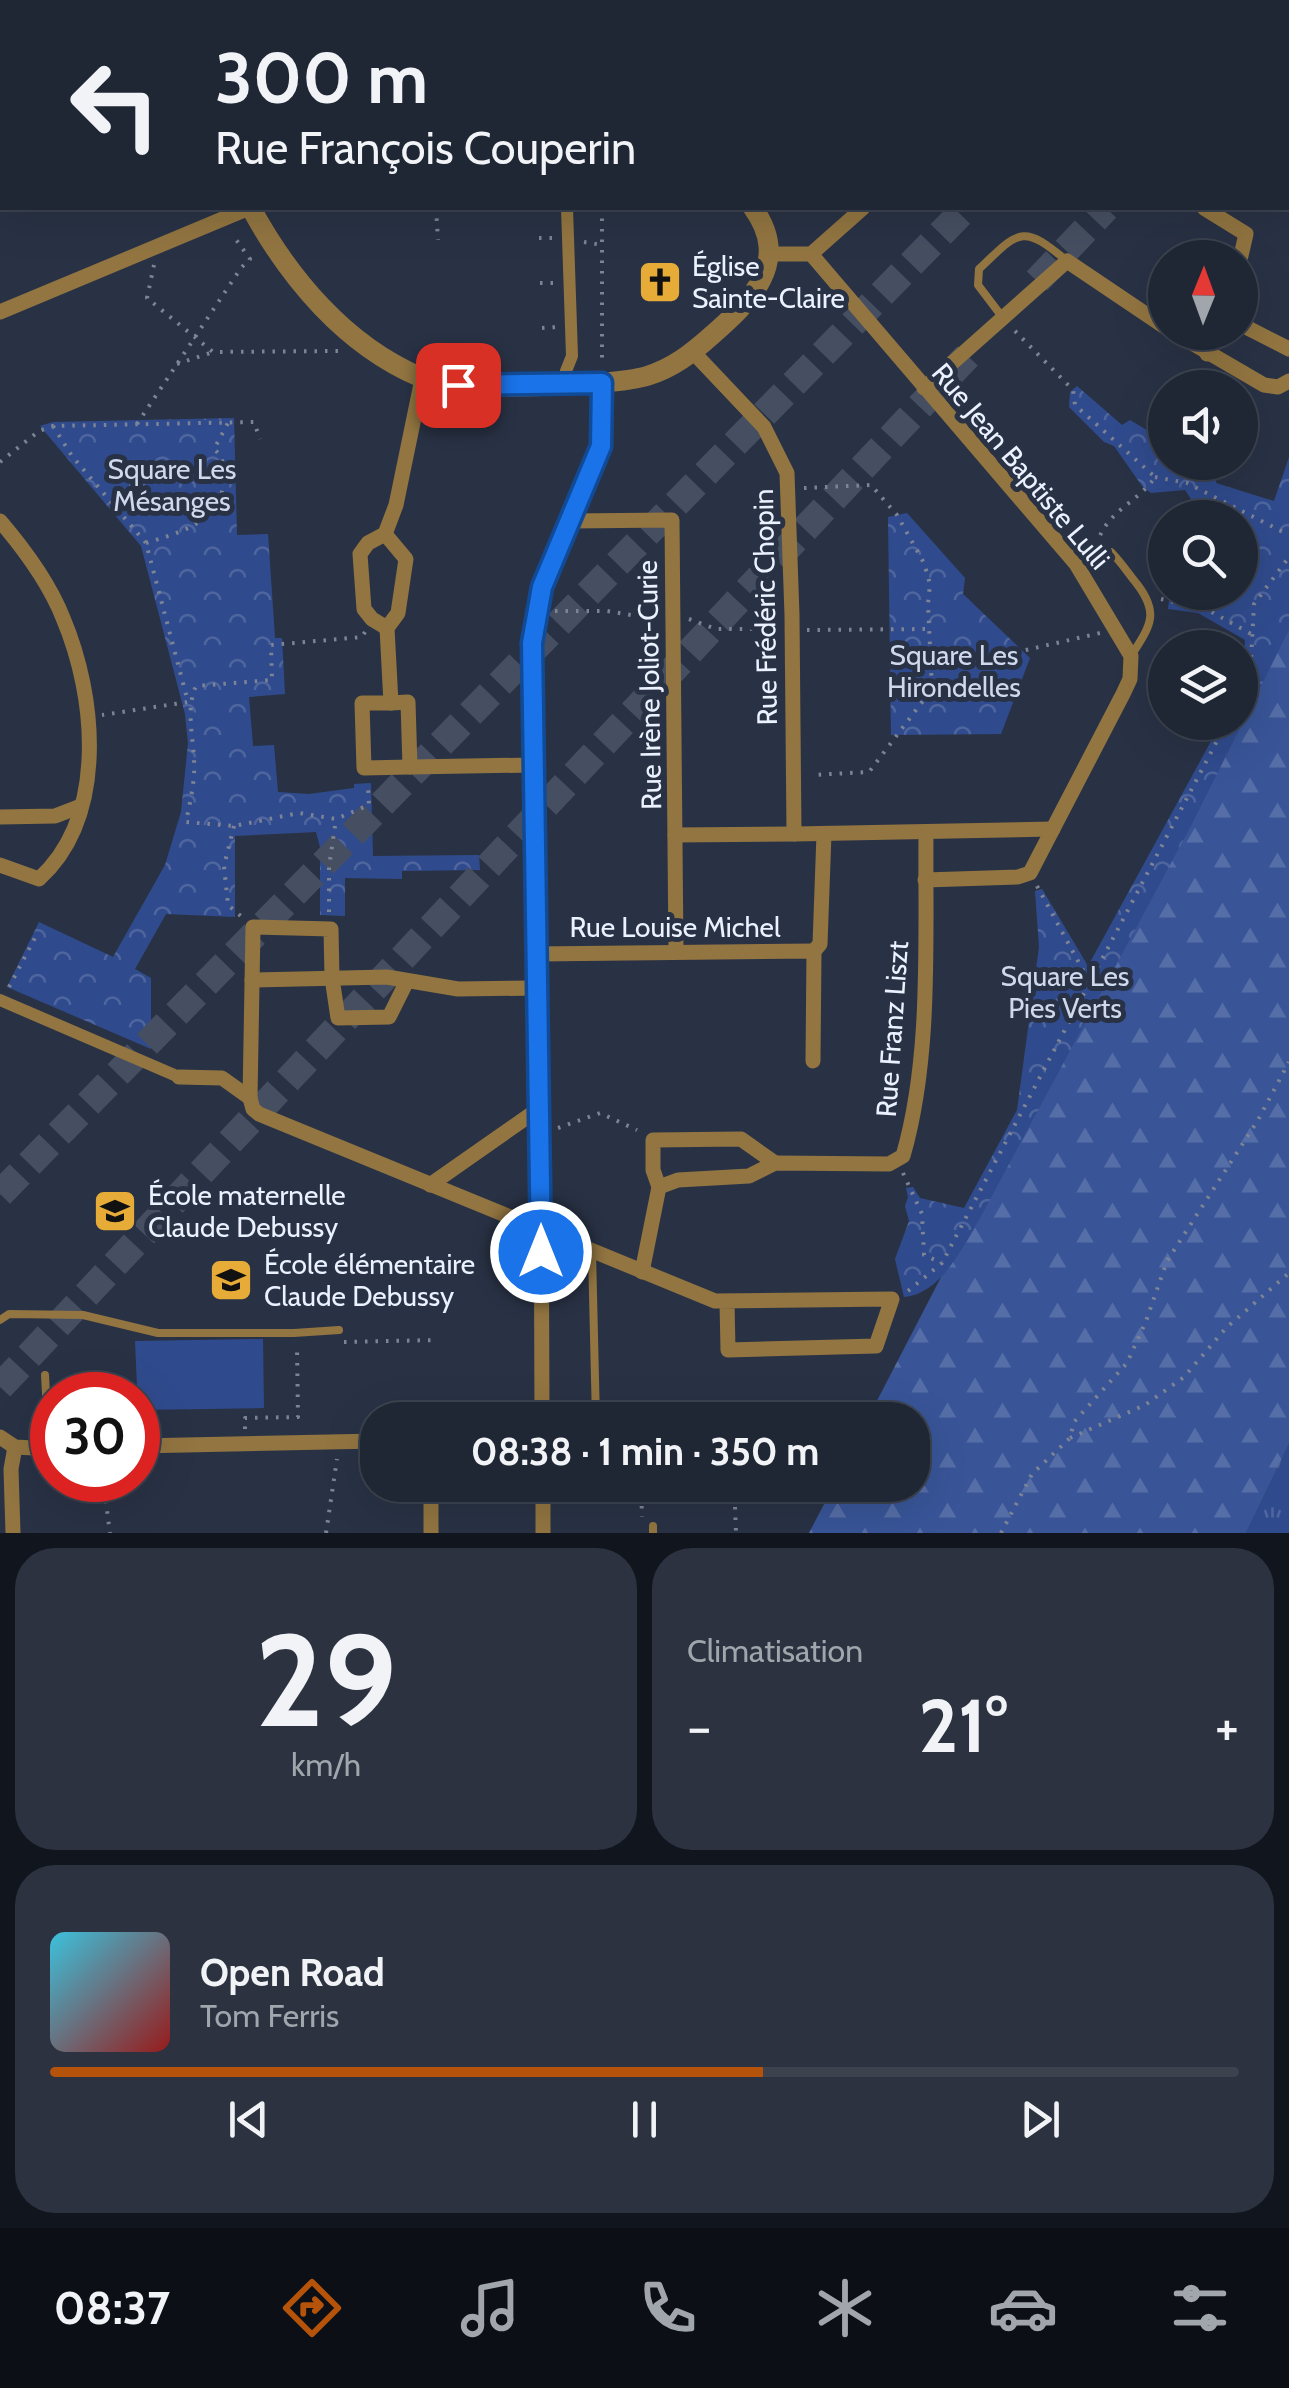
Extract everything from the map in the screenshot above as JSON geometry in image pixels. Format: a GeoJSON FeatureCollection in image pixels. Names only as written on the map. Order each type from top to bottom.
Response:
{"type":"FeatureCollection","features":[{"type":"Feature","properties":{"kind":"street"},"geometry":{"type":"LineString","coordinates":[[0,312],[245,210]]}},
{"type":"Feature","properties":{"kind":"street"},"geometry":{"type":"LineString","coordinates":[[251,210],[288,269],[362,343],[422,378],[458,385],[602,383],[666,369],[693,352],[754,296],[764,276],[768,254],[764,229],[754,210]]}},
{"type":"Feature","properties":{"kind":"street"},"geometry":{"type":"LineString","coordinates":[[566,371],[572,356],[567,210]]}},
{"type":"Feature","properties":{"kind":"street"},"geometry":{"type":"LineString","coordinates":[[768,254],[810,254],[861,210]]}},
{"type":"Feature","properties":{"kind":"street"},"geometry":{"type":"LineString","coordinates":[[1207,210],[1246,234],[1245,240]]}},
{"type":"Feature","properties":{"kind":"street","name":"Rue Jean Baptiste Lulli"},"geometry":{"type":"LineString","coordinates":[[810,254],[1076,564],[1131,656]]}},
{"type":"Feature","properties":{"kind":"street"},"geometry":{"type":"LineString","coordinates":[[924,388],[1067,261],[1148,316]]}},
{"type":"Feature","properties":{"kind":"street"},"geometry":{"type":"LineString","coordinates":[[1258,333],[1289,349]]}},
{"type":"Feature","properties":{"kind":"street"},"geometry":{"type":"LineString","coordinates":[[1201,350],[1264,385],[1284,384]]}},
{"type":"Feature","properties":{"kind":"street"},"geometry":{"type":"LineString","coordinates":[[1207,354],[1209,350]]}},
{"type":"Feature","properties":{"kind":"street","name":"Rue Frédéric Chopin"},"geometry":{"type":"LineString","coordinates":[[693,352],[764,427],[780,453],[789,491],[794,834]]}},
{"type":"Feature","properties":{"kind":"street"},"geometry":{"type":"LineString","coordinates":[[388,628],[372,620],[364,609],[360,554],[368,543],[386,534],[396,506],[422,378]]}},
{"type":"Feature","properties":{"kind":"street"},"geometry":{"type":"LineString","coordinates":[[542,1402],[532,643],[536,612],[551,560],[601,446],[602,383]]}},
{"type":"Feature","properties":{"kind":"street","name":"Rue Irène Joliot-Curie"},"geometry":{"type":"LineString","coordinates":[[569,521],[672,520],[676,952]]}},
{"type":"Feature","properties":{"kind":"street"},"geometry":{"type":"LineString","coordinates":[[0,521],[63,615],[88,698],[88,768],[77,825],[50,869],[39,879],[0,865]]}},
{"type":"Feature","properties":{"kind":"street"},"geometry":{"type":"LineString","coordinates":[[386,534],[406,559],[398,613],[388,628],[391,702]]}},
{"type":"Feature","properties":{"kind":"street"},"geometry":{"type":"LineString","coordinates":[[926,880],[1030,873],[1130,680],[1131,656]]}},
{"type":"Feature","properties":{"kind":"street"},"geometry":{"type":"LineString","coordinates":[[410,766],[408,702],[362,703],[364,768],[533,765]]}},
{"type":"Feature","properties":{"kind":"street"},"geometry":{"type":"LineString","coordinates":[[0,817],[55,816],[81,806]]}},
{"type":"Feature","properties":{"kind":"street"},"geometry":{"type":"LineString","coordinates":[[675,835],[1053,830]]}},
{"type":"Feature","properties":{"kind":"street","name":"Rue Franz Liszt"},"geometry":{"type":"LineString","coordinates":[[898,1162],[911,1127],[918,1083],[926,833]]}},
{"type":"Feature","properties":{"kind":"street","name":"Rue Louise Michel"},"geometry":{"type":"LineString","coordinates":[[814,1061],[814,951],[820,944],[824,834]]}},
{"type":"Feature","properties":{"kind":"street"},"geometry":{"type":"LineString","coordinates":[[407,981],[389,1017],[338,1018],[331,928],[253,927],[250,1098],[258,1114],[715,1301],[892,1299],[876,1346],[728,1350],[728,1302]]}},
{"type":"Feature","properties":{"kind":"street","name":"Rue Louise Michel"},"geometry":{"type":"LineString","coordinates":[[538,954],[814,951]]}},
{"type":"Feature","properties":{"kind":"street"},"geometry":{"type":"LineString","coordinates":[[252,980],[387,977],[458,989],[538,988]]}},
{"type":"Feature","properties":{"kind":"street"},"geometry":{"type":"LineString","coordinates":[[3,997],[178,1077],[222,1078],[250,1098]]}},
{"type":"Feature","properties":{"kind":"street"},"geometry":{"type":"LineString","coordinates":[[430,1185],[540,1108]]}},
{"type":"Feature","properties":{"kind":"street"},"geometry":{"type":"LineString","coordinates":[[642,1272],[659,1187],[653,1170],[652,1140],[741,1139],[774,1164]]}},
{"type":"Feature","properties":{"kind":"street"},"geometry":{"type":"LineString","coordinates":[[659,1187],[678,1180],[749,1176],[774,1164],[898,1162]]}},
{"type":"Feature","properties":{"kind":"street"},"geometry":{"type":"LineString","coordinates":[[0,1438],[15,1447],[30,1448]]}},
{"type":"Feature","properties":{"kind":"street"},"geometry":{"type":"LineString","coordinates":[[160,1446],[360,1441]]}},
{"type":"Feature","properties":{"kind":"street"},"geometry":{"type":"LineString","coordinates":[[13,1533],[11,1469],[15,1447]]}},
{"type":"Feature","properties":{"kind":"street"},"geometry":{"type":"LineString","coordinates":[[431,1502],[431,1533]]}},
{"type":"Feature","properties":{"kind":"street"},"geometry":{"type":"LineString","coordinates":[[542,1502],[543,1533]]}},
{"type":"Feature","properties":{"kind":"lane"},"geometry":{"type":"LineString","coordinates":[[1003,318],[978,285],[979,270],[1007,243],[1024,235],[1038,237],[1067,261]]}},
{"type":"Feature","properties":{"kind":"lane"},"geometry":{"type":"LineString","coordinates":[[1076,564],[1094,552],[1111,552],[1148,599]]}},
{"type":"Feature","properties":{"kind":"lane"},"geometry":{"type":"LineString","coordinates":[[1131,656],[1146,634],[1150,610]]}},
{"type":"Feature","properties":{"kind":"lane"},"geometry":{"type":"LineString","coordinates":[[592,1252],[596,1402]]}},
{"type":"Feature","properties":{"kind":"lane"},"geometry":{"type":"LineString","coordinates":[[0,1320],[8,1314],[83,1316],[158,1333],[339,1330]]}},
{"type":"Feature","properties":{"kind":"path"},"geometry":{"type":"LineString","coordinates":[[436,210],[438,240]]}},
{"type":"Feature","properties":{"kind":"path"},"geometry":{"type":"LineString","coordinates":[[602,210],[602,383]]}},
{"type":"Feature","properties":{"kind":"path"},"geometry":{"type":"LineString","coordinates":[[137,424],[250,259],[234,234],[218,240]]}},
{"type":"Feature","properties":{"kind":"path"},"geometry":{"type":"LineString","coordinates":[[155,262],[147,298],[213,352]]}},
{"type":"Feature","properties":{"kind":"path"},"geometry":{"type":"LineString","coordinates":[[1003,318],[1073,390],[1074,404],[1148,471]]}},
{"type":"Feature","properties":{"kind":"path"},"geometry":{"type":"LineString","coordinates":[[177,364],[213,352],[344,351]]}},
{"type":"Feature","properties":{"kind":"path"},"geometry":{"type":"LineString","coordinates":[[146,543],[183,532],[209,516],[219,502],[224,471],[214,449],[228,422]]}},
{"type":"Feature","properties":{"kind":"path"},"geometry":{"type":"LineString","coordinates":[[0,462],[40,431],[54,426],[254,422],[260,440]]}},
{"type":"Feature","properties":{"kind":"path"},"geometry":{"type":"LineString","coordinates":[[54,426],[72,456],[146,543],[188,702],[194,740],[194,778],[186,822],[234,826],[298,813],[336,819],[369,804],[367,768]]}},
{"type":"Feature","properties":{"kind":"path"},"geometry":{"type":"LineString","coordinates":[[1094,552],[1106,522],[1153,480]]}},
{"type":"Feature","properties":{"kind":"path"},"geometry":{"type":"LineString","coordinates":[[1174,480],[1187,482],[1289,536]]}},
{"type":"Feature","properties":{"kind":"path"},"geometry":{"type":"LineString","coordinates":[[789,491],[813,486],[871,486],[897,515],[924,564],[930,584],[932,688],[869,772],[792,776]]}},
{"type":"Feature","properties":{"kind":"path"},"geometry":{"type":"LineString","coordinates":[[1253,630],[1254,604],[1289,557]]}},
{"type":"Feature","properties":{"kind":"path"},"geometry":{"type":"LineString","coordinates":[[536,612],[607,610],[643,619],[689,619],[716,629],[930,629]]}},
{"type":"Feature","properties":{"kind":"path"},"geometry":{"type":"LineString","coordinates":[[1208,610],[1243,630]]}},
{"type":"Feature","properties":{"kind":"path"},"geometry":{"type":"LineString","coordinates":[[188,702],[196,686],[272,680],[271,644],[362,637],[372,620]]}},
{"type":"Feature","properties":{"kind":"path"},"geometry":{"type":"LineString","coordinates":[[930,662],[1013,653],[1091,634],[1119,632]]}},
{"type":"Feature","properties":{"kind":"path"},"geometry":{"type":"LineString","coordinates":[[88,718],[188,702]]}},
{"type":"Feature","properties":{"kind":"path"},"geometry":{"type":"LineString","coordinates":[[892,1299],[942,1264],[1218,740]]}},
{"type":"Feature","properties":{"kind":"path"},"geometry":{"type":"LineString","coordinates":[[329,917],[336,819]]}},
{"type":"Feature","properties":{"kind":"path"},"geometry":{"type":"LineString","coordinates":[[234,826],[224,866],[228,905],[253,927]]}},
{"type":"Feature","properties":{"kind":"path"},"geometry":{"type":"LineString","coordinates":[[1030,873],[1090,984]]}},
{"type":"Feature","properties":{"kind":"path"},"geometry":{"type":"LineString","coordinates":[[3,997],[37,934]]}},
{"type":"Feature","properties":{"kind":"path"},"geometry":{"type":"LineString","coordinates":[[1070,1438],[1074,1422],[1127,1363],[1167,1260],[1258,1120],[1289,1062]]}},
{"type":"Feature","properties":{"kind":"path"},"geometry":{"type":"LineString","coordinates":[[554,1130],[600,1113],[638,1130]]}},
{"type":"Feature","properties":{"kind":"path"},"geometry":{"type":"LineString","coordinates":[[898,1162],[922,1214],[924,1255],[942,1264]]}},
{"type":"Feature","properties":{"kind":"path"},"geometry":{"type":"LineString","coordinates":[[1001,1533],[1032,1474],[1070,1438],[1146,1405],[1184,1377],[1226,1328],[1289,1273]]}},
{"type":"Feature","properties":{"kind":"path"},"geometry":{"type":"LineString","coordinates":[[337,1342],[436,1340]]}},
{"type":"Feature","properties":{"kind":"path"},"geometry":{"type":"LineString","coordinates":[[245,1431],[245,1418],[298,1416],[297,1343]]}},
{"type":"Feature","properties":{"kind":"path"},"geometry":{"type":"LineString","coordinates":[[326,1533],[340,1442]]}},
{"type":"Feature","properties":{"kind":"path"},"geometry":{"type":"LineString","coordinates":[[106,1502],[110,1533]]}},
{"type":"Feature","properties":{"kind":"path"},"geometry":{"type":"LineString","coordinates":[[642,1502],[642,1514]]}},
{"type":"Feature","properties":{"kind":"path"},"geometry":{"type":"LineString","coordinates":[[735,1507],[736,1533]]}},
{"type":"Feature","properties":{"kind":"green space","name":"Square Les Pies Verts"},"geometry":{"type":"Polygon","coordinates":[[[1077,386],[1122,425],[1130,420],[1148,431],[1148,480],[1216,480],[1274,501],[1289,457],[1289,630],[1258,692],[1258,630],[1228,630],[1198,613],[1176,610],[1258,610],[1258,500],[1192,500],[1185,490],[1151,493],[1114,446],[1104,442],[1069,407],[1070,392],[1077,386]]]}},
{"type":"Feature","properties":{"kind":"green space","name":"Square Les Mésanges"},"geometry":{"type":"Polygon","coordinates":[[[234,418],[237,535],[268,534],[275,638],[282,638],[285,694],[249,697],[253,746],[274,745],[278,792],[309,794],[371,783],[373,856],[479,855],[480,870],[402,871],[402,879],[345,878],[345,916],[320,915],[320,847],[316,832],[235,836],[235,917],[166,914],[135,969],[151,978],[151,1049],[7,987],[39,922],[113,957],[165,865],[181,812],[188,743],[185,714],[141,546],[40,426],[53,422],[234,418]]]}},
{"type":"Feature","properties":{"kind":"green space","name":"Square Les Hirondelles"},"geometry":{"type":"Polygon","coordinates":[[[907,513],[965,578],[963,594],[1030,658],[1001,734],[891,735],[888,517],[907,513]]]}},
{"type":"Feature","properties":{"kind":"green space"},"geometry":{"type":"Polygon","coordinates":[[[1289,608],[1289,1444],[1246,1533],[809,1533],[825,1502],[930,1502],[930,1402],[876,1402],[1023,1119],[1230,740],[1258,740],[1258,680],[1289,608]]]}},
{"type":"Feature","properties":{"kind":"green space","name":"Square Les Pies Verts"},"geometry":{"type":"Polygon","coordinates":[[[1212,740],[1234,740],[958,1256],[929,1288],[904,1297],[895,1259],[909,1221],[906,1188],[913,1187],[920,1198],[964,1208],[1017,1110],[1039,947],[1035,891],[1042,889],[1088,966],[1212,740]]]}},
{"type":"Feature","properties":{"kind":"green space"},"geometry":{"type":"Polygon","coordinates":[[[263,1339],[264,1408],[160,1410],[160,1372],[136,1372],[135,1341],[263,1339]]]}},
{"type":"Feature","properties":{"kind":"green space"},"geometry":{"type":"Polygon","coordinates":[[[1289,1444],[1289,1533],[1246,1533],[1289,1444]]]}},
{"type":"Feature","properties":{"kind":"tunnel"},"geometry":{"type":"LineString","coordinates":[[0,1194],[964,210]]}},
{"type":"Feature","properties":{"kind":"tunnel"},"geometry":{"type":"LineString","coordinates":[[1037,281],[1104,210]]}},
{"type":"Feature","properties":{"kind":"tunnel"},"geometry":{"type":"LineString","coordinates":[[0,1387],[974,349]]}},
{"type":"Feature","properties":{"kind":"place","name":"Église Sainte-Claire"},"geometry":{"type":"Point","coordinates":[660,282]}},
{"type":"Feature","properties":{"kind":"place","name":"École maternelle Claude Debussy"},"geometry":{"type":"Point","coordinates":[115,1211]}},
{"type":"Feature","properties":{"kind":"place","name":"École élémentaire Claude Debussy"},"geometry":{"type":"Point","coordinates":[231,1280]}},
{"type":"Feature","properties":{"kind":"route"},"geometry":{"type":"LineString","coordinates":[[458,385],[602,383],[601,446],[551,560],[536,612],[532,643],[541,1252]]}}]}
